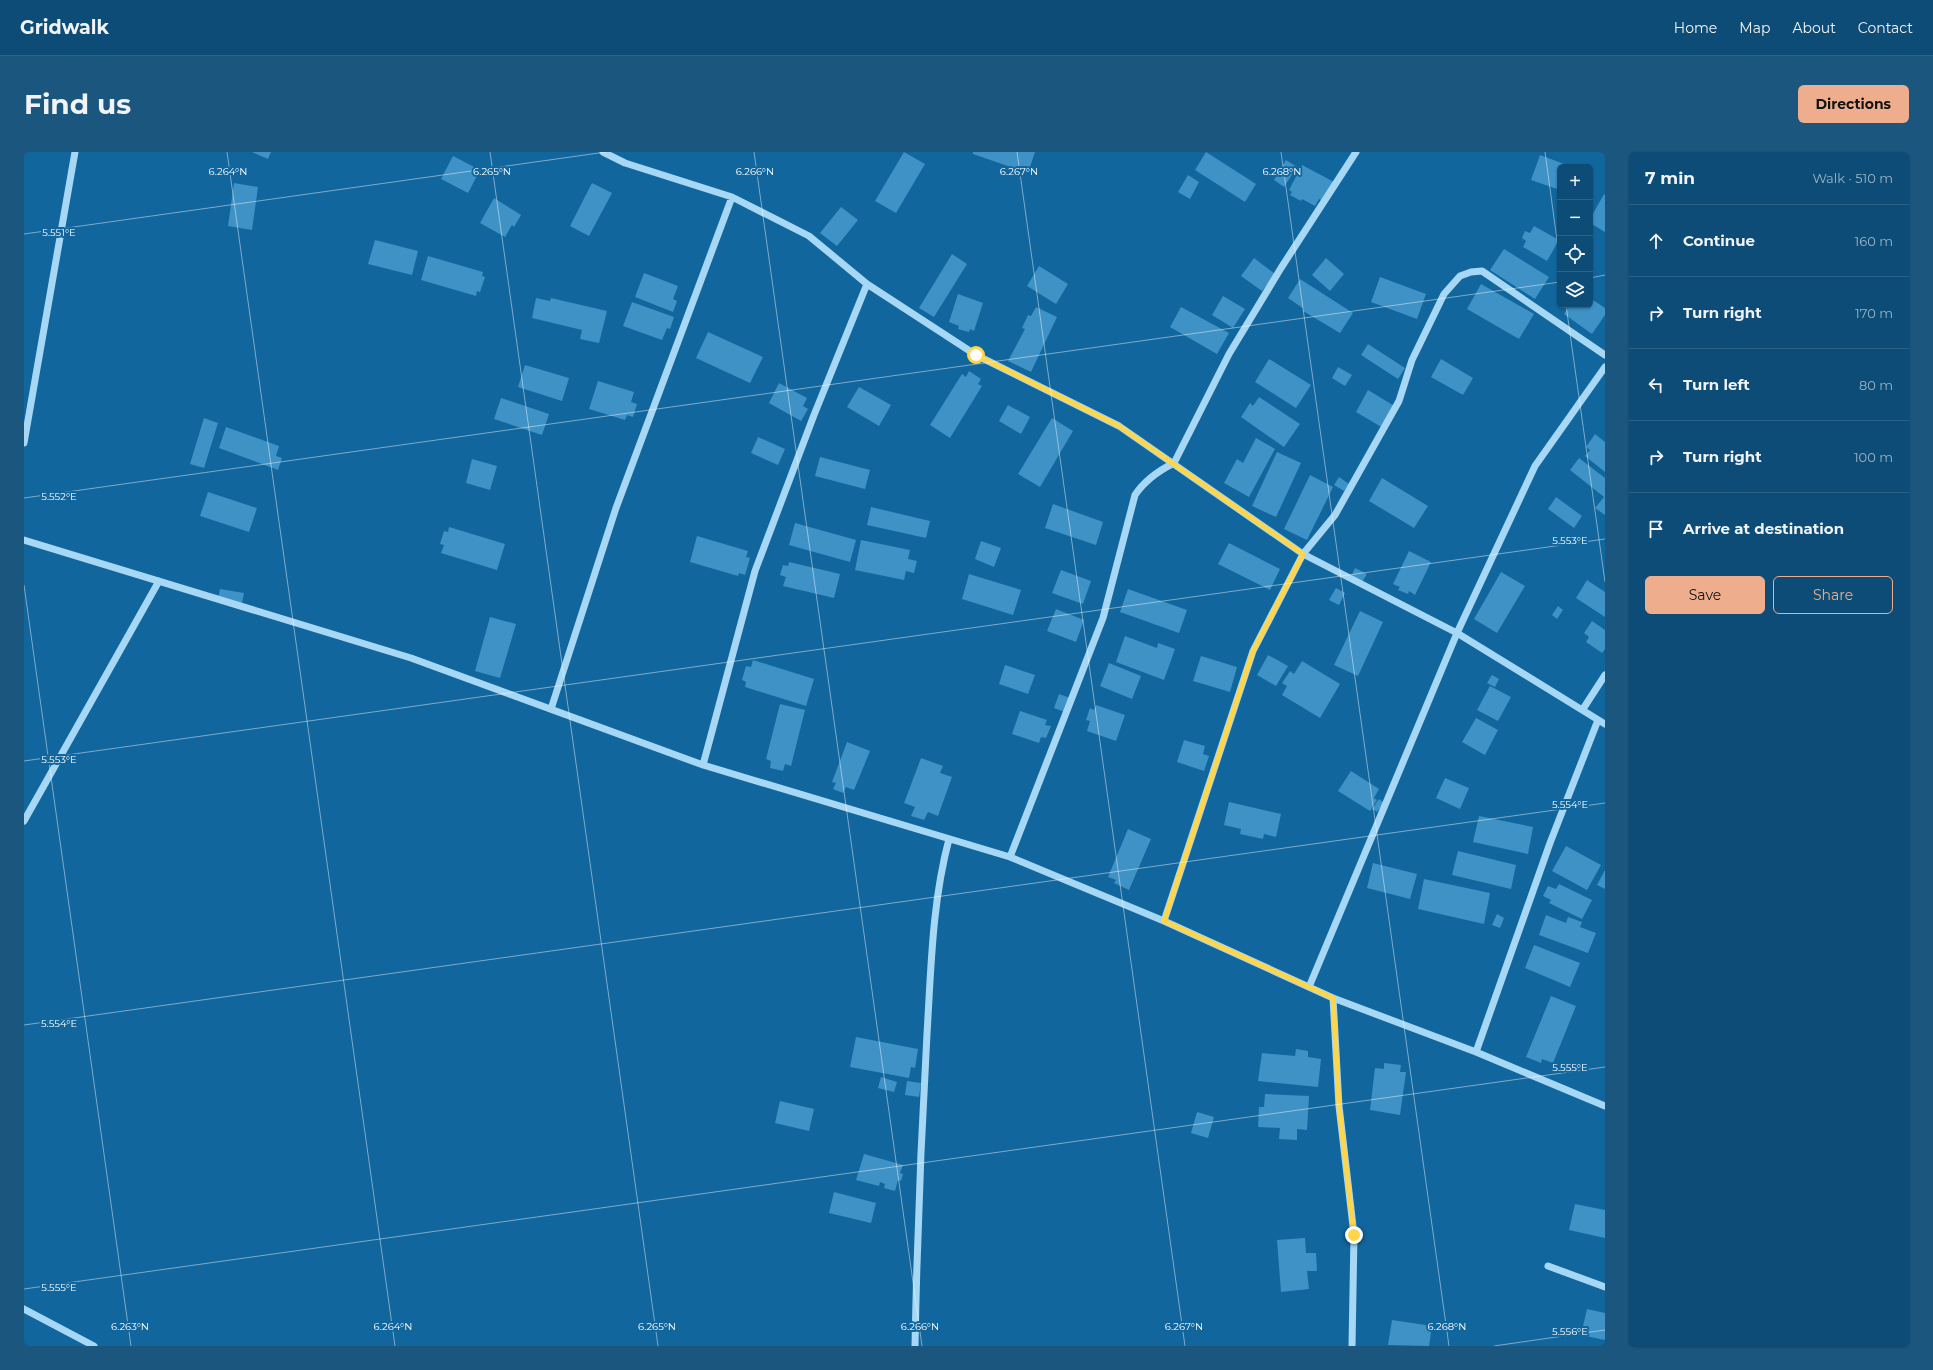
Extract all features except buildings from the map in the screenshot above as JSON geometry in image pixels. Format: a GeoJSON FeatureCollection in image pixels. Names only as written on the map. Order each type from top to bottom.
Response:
{"type":"FeatureCollection","features":[{"type":"Feature","properties":{"kind":"street"},"geometry":{"type":"LineString","coordinates":[[24,443],[75,152]]}},
{"type":"Feature","properties":{"kind":"street"},"geometry":{"type":"LineString","coordinates":[[602,152],[626,163],[732,197],[809,236],[867,284],[976,355],[1119,426],[1303,554],[1457,633],[1605,724]]}},
{"type":"Feature","properties":{"kind":"street"},"geometry":{"type":"LineString","coordinates":[[1010,857],[1103,618],[1135,495],[1142,484],[1162,469],[1174,463],[1229,354],[1281,268],[1356,152]]}},
{"type":"Feature","properties":{"kind":"street"},"geometry":{"type":"LineString","coordinates":[[551,709],[616,508],[732,197]]}},
{"type":"Feature","properties":{"kind":"street"},"geometry":{"type":"LineString","coordinates":[[1164,921],[1253,651],[1303,554],[1335,515],[1399,401],[1412,360],[1444,294],[1460,276],[1471,272],[1482,271],[1605,355]]}},
{"type":"Feature","properties":{"kind":"street"},"geometry":{"type":"LineString","coordinates":[[703,765],[755,571],[814,415],[867,284]]}},
{"type":"Feature","properties":{"kind":"street"},"geometry":{"type":"LineString","coordinates":[[1309,987],[1457,633],[1535,466],[1605,367]]}},
{"type":"Feature","properties":{"kind":"street"},"geometry":{"type":"LineString","coordinates":[[24,540],[411,658],[703,765],[1010,857],[1164,921],[1333,998],[1476,1052],[1605,1106]]}},
{"type":"Feature","properties":{"kind":"street"},"geometry":{"type":"LineString","coordinates":[[24,821],[159,581]]}},
{"type":"Feature","properties":{"kind":"street"},"geometry":{"type":"LineString","coordinates":[[1582,709],[1605,675]]}},
{"type":"Feature","properties":{"kind":"street"},"geometry":{"type":"LineString","coordinates":[[1476,1052],[1550,843],[1598,720]]}},
{"type":"Feature","properties":{"kind":"street"},"geometry":{"type":"LineString","coordinates":[[915,1346],[918,1235],[932,938],[942,866],[949,839]]}},
{"type":"Feature","properties":{"kind":"street"},"geometry":{"type":"LineString","coordinates":[[1333,998],[1339,1106],[1354,1235],[1352,1346]]}},
{"type":"Feature","properties":{"kind":"street"},"geometry":{"type":"LineString","coordinates":[[1548,1266],[1605,1287]]}},
{"type":"Feature","properties":{"kind":"street"},"geometry":{"type":"LineString","coordinates":[[24,1309],[94,1346]]}},
{"type":"Feature","properties":{"kind":"route"},"geometry":{"type":"LineString","coordinates":[[976,355],[1119,426],[1229,501],[1303,554],[1253,651],[1164,921],[1333,998],[1339,1106],[1354,1235]]}}]}
